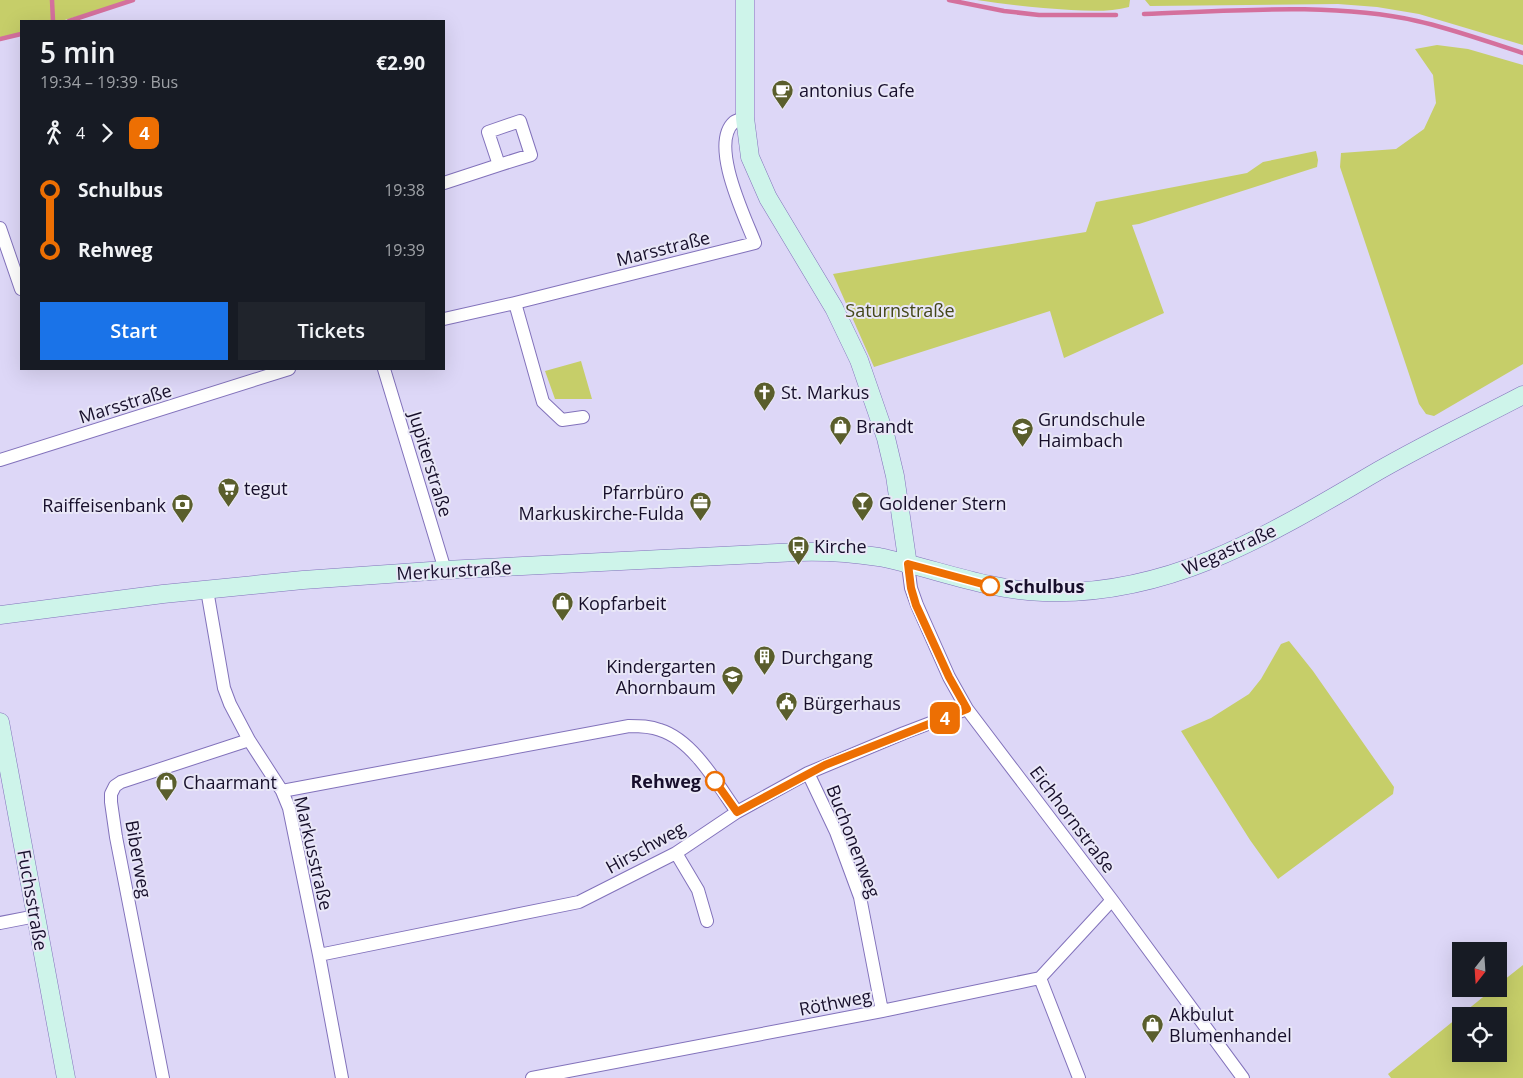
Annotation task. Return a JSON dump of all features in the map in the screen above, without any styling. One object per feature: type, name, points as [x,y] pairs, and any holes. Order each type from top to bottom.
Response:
[{"type":"main road","points":[[745,0],[745,118],[750,158],[768,198],[810,265],[846,330],[878,410],[895,476],[908,564]]},
{"type":"main road","name":"Wegastraße","points":[[908,564],[990,586],[1041,592],[1095,591],[1156,580],[1214,559],[1247,544],[1378,471],[1523,395]]},
{"type":"main road","name":"Merkurstraße","points":[[0,615],[303,580],[445,570],[805,552],[848,553],[908,564]]},
{"type":"main road","name":"Fuchsstraße","points":[[0,722],[66,1078]]},
{"type":"street","name":"Marsstraße","points":[[445,319],[515,303],[755,242],[728,169],[726,153],[726,136],[730,128],[735,121],[745,118]]},
{"type":"street","points":[[445,183],[499,165]]},
{"type":"street","points":[[0,228],[20,285]]},
{"type":"street","points":[[515,303],[543,402],[562,420],[583,417]]},
{"type":"street","name":"Marsstraße","points":[[0,460],[286,370]]},
{"type":"street","name":"Jupiterstraße","points":[[384,370],[445,570]]},
{"type":"street","name":"Eichhornstraße","points":[[908,564],[911,588],[916,605],[949,677],[967,709],[1112,900],[1243,1078]]},
{"type":"street","name":"Markusstraße","points":[[207,590],[224,688],[230,704],[249,740],[282,791],[293,826],[342,1078]]},
{"type":"street","name":"Hirschweg","points":[[319,955],[579,902],[676,853],[737,812],[808,773],[895,736],[967,709]]},
{"type":"street","points":[[282,791],[623,727],[643,726],[669,733],[688,747],[737,812]]},
{"type":"street","name":"Biberweg","points":[[163,1078],[118,847],[111,794],[115,786],[121,782],[249,740]]},
{"type":"street","name":"Buchonenweg","points":[[808,773],[836,832],[860,897],[882,1011]]},
{"type":"street","points":[[676,853],[698,890],[707,921]]},
{"type":"street","points":[[1079,1078],[1040,978],[1112,900]]},
{"type":"street","points":[[0,923],[36,916]]},
{"type":"street","name":"Röthweg","points":[[532,1078],[882,1011],[1040,978]]},
{"type":"green space","points":[[0,0],[135,0],[65,20],[20,20],[20,33],[0,39]]},
{"type":"green space","points":[[977,0],[1130,0],[1129,7],[1093,11]]},
{"type":"green space","points":[[1145,0],[1523,0],[1523,45],[1419,14],[1377,7],[1338,4],[1150,6]]},
{"type":"green space","points":[[1437,45],[1468,49],[1523,65],[1523,364],[1434,416],[1426,414],[1419,404],[1340,167],[1341,153],[1396,149],[1424,129],[1436,103],[1433,75],[1415,49]]},
{"type":"green space","name":"Saturnstraße","points":[[1316,151],[1317,167],[1132,225],[1164,313],[1064,358],[1050,311],[874,367],[833,274],[1086,232],[1096,202],[1247,173],[1263,162]]},
{"type":"green space","points":[[581,361],[592,399],[555,399],[545,371]]},
{"type":"green space","points":[[1289,641],[1313,671],[1394,787],[1393,794],[1278,879],[1250,840],[1181,731],[1211,718],[1249,694],[1261,679],[1281,644]]},
{"type":"green space","points":[[1523,965],[1523,1078],[1391,1078],[1388,1074],[1452,1022],[1452,1062],[1507,1062],[1507,1007],[1471,1007],[1482,998],[1508,998],[1508,977]]},
{"type":"waterway","points":[[52,0],[53,20]]},
{"type":"waterway","points":[[72,20],[133,0]]},
{"type":"waterway","points":[[949,0],[1004,11],[1039,15],[1116,15]]},
{"type":"waterway","points":[[1144,14],[1282,9],[1351,11],[1385,15],[1430,24],[1523,53]]},
{"type":"waterway","points":[[0,39],[20,34]]},
{"type":"bus line","name":"4","points":[[715,781],[737,812],[825,765],[967,709],[949,677],[916,605],[911,588],[908,564],[990,586]]},
{"type":"place","name":"antonius Cafe","points":[[783,109]]},
{"type":"place","name":"St. Markus","points":[[765,411]]},
{"type":"place","name":"Brandt","points":[[840,445]]},
{"type":"place","name":"Grundschule Haimbach","points":[[1022,448]]},
{"type":"place","name":"tegut","points":[[228,507]]},
{"type":"place","name":"Pfarrbüro Markuskirche-Fulda","points":[[700,521]]},
{"type":"place","name":"Goldener Stern","points":[[863,522]]},
{"type":"place","name":"Raiffeisenbank","points":[[182,524]]},
{"type":"place","name":"Kirche","points":[[798,565]]},
{"type":"place","name":"Schulbus","points":[[990,586]]},
{"type":"place","name":"Kopfarbeit","points":[[562,622]]},
{"type":"place","name":"Durchgang","points":[[765,676]]},
{"type":"place","name":"Kindergarten Ahornbaum","points":[[732,695]]},
{"type":"place","name":"Bürgerhaus","points":[[787,722]]},
{"type":"place","name":"Rehweg","points":[[715,781]]},
{"type":"place","name":"Chaarmant","points":[[167,801]]},
{"type":"place","name":"Akbulut Blumenhandel","points":[[1153,1043]]}]
